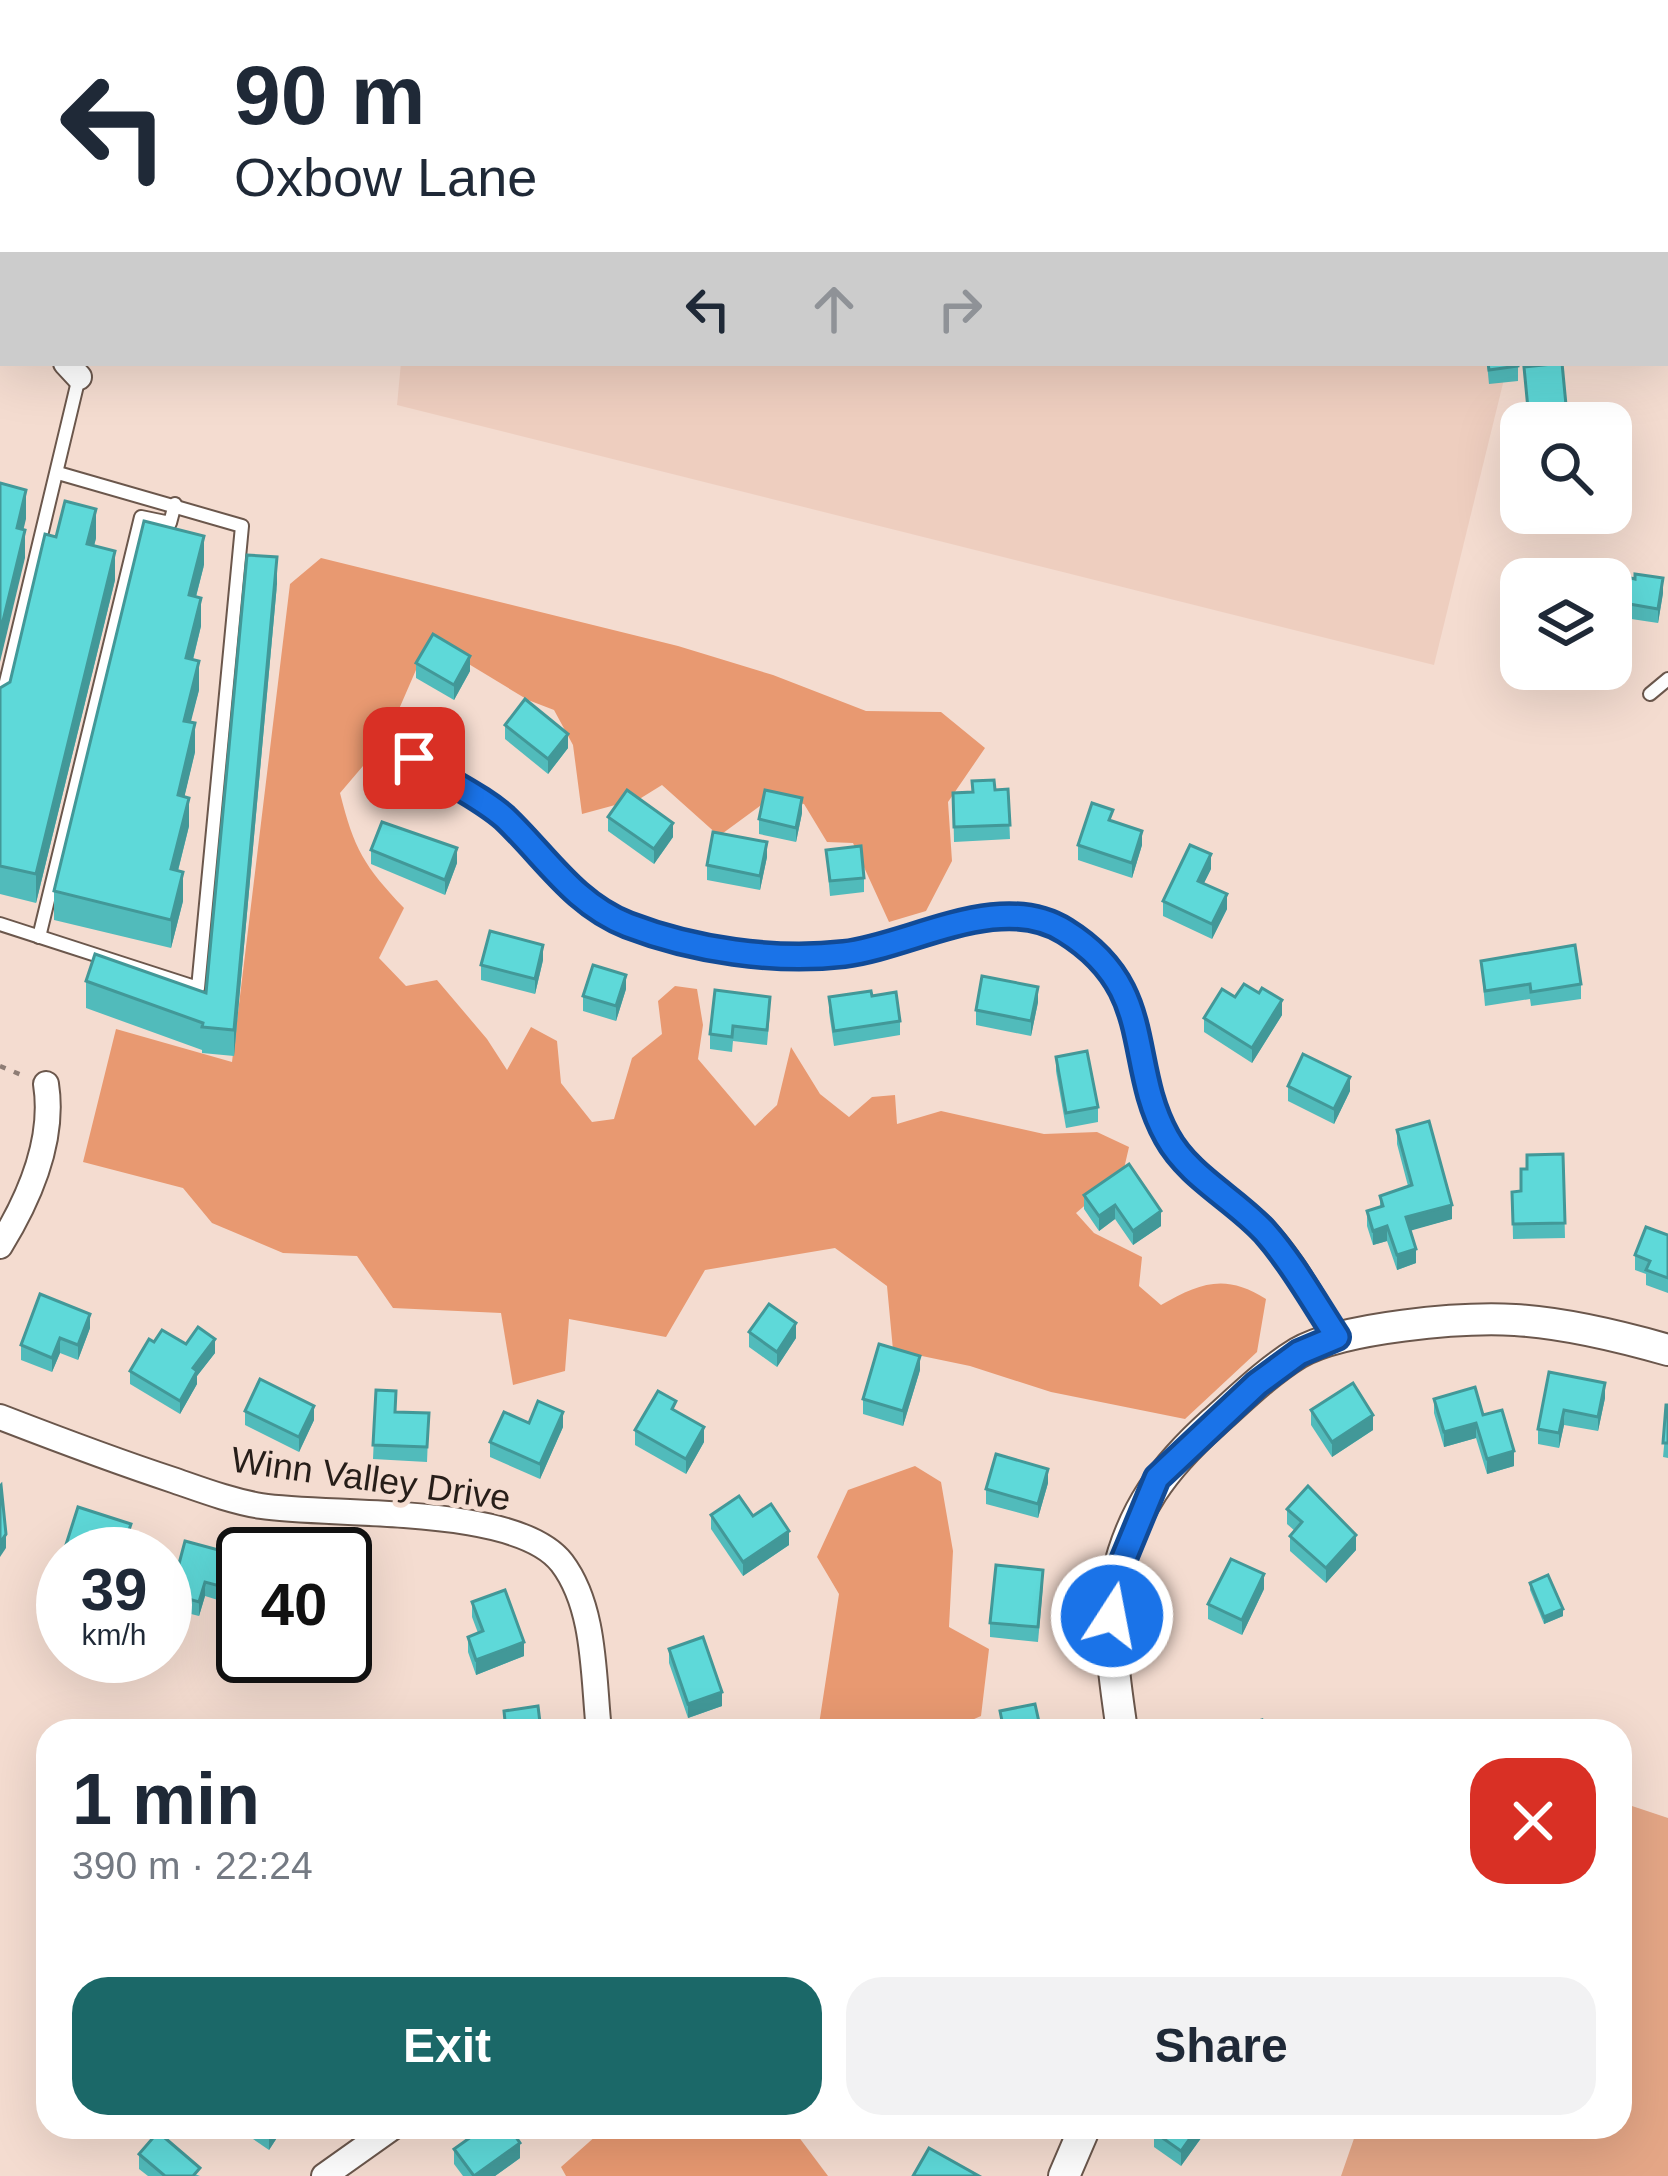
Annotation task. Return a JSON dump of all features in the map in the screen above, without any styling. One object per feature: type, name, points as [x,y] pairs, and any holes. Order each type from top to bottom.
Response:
[{"type":"street","points":[[414,758],[504,818],[566,883],[602,912],[629,925],[699,945],[812,956],[871,949],[998,917],[1044,921],[1062,928],[1090,951],[1124,993],[1136,1018],[1154,1107],[1171,1144],[1262,1228],[1337,1337]]},
{"type":"street","points":[[0,1246],[19,1215],[41,1155],[50,1106],[46,1084]]},
{"type":"street","points":[[1121,1719],[1112,1616],[1117,1575],[1157,1478],[1257,1384],[1299,1353],[1337,1337],[1514,1320],[1609,1334],[1668,1350]]},
{"type":"street","name":"Winn Valley Drive","points":[[0,1417],[255,1505],[446,1519],[516,1532],[546,1547],[562,1562],[583,1601],[598,1719]]},
{"type":"street","points":[[324,2176],[376,2139]]},
{"type":"street","points":[[1064,2176],[1080,2139]]},
{"type":"lane","points":[[0,707],[58,473],[72,370]]},
{"type":"lane","points":[[0,924],[198,988],[242,526],[58,473]]},
{"type":"lane","points":[[39,937],[140,517],[170,523],[175,504]]},
{"type":"lane","points":[[1650,694],[1668,679]]},
{"type":"shaded area","points":[[401,366],[1507,366],[1434,665],[397,405]]},
{"type":"shaded area","points":[[321,558],[678,646],[773,675],[866,711],[941,712],[985,748],[948,802],[952,861],[926,911],[889,922],[853,843],[827,842],[804,804],[771,798],[719,836],[662,785],[641,798],[582,814],[573,745],[554,710],[528,700],[429,640],[386,739],[340,793],[362,856],[404,908],[379,958],[406,986],[437,980],[507,1070],[531,1027],[557,1041],[561,1083],[592,1122],[614,1119],[632,1058],[662,1034],[658,1001],[675,986],[697,989],[703,1025],[698,1059],[755,1126],[777,1105],[791,1047],[820,1094],[849,1117],[872,1097],[895,1095],[897,1124],[941,1111],[1044,1134],[1097,1132],[1129,1147],[1123,1173],[1076,1213],[1094,1233],[1142,1257],[1139,1286],[1161,1305],[1213,1284],[1238,1286],[1266,1299],[1257,1352],[1185,1419],[1051,1392],[970,1366],[893,1350],[887,1286],[835,1248],[705,1270],[666,1337],[569,1319],[565,1371],[513,1385],[501,1313],[393,1308],[357,1256],[283,1253],[212,1223],[183,1188],[83,1162],[116,1029],[232,1062],[290,584]]},
{"type":"shaded area","points":[[915,1466],[941,1482],[953,1551],[949,1627],[989,1649],[981,1716],[820,1719],[839,1594],[817,1557],[848,1490]]},
{"type":"shaded area","points":[[1632,1806],[1668,1818],[1668,2176],[1341,2176],[1354,2139],[1632,2139]]},
{"type":"shaded area","points":[[592,2139],[800,2139],[828,2176],[566,2176],[561,2167]]},
{"type":"building","points":[[1562,366],[1566,402],[1527,402],[1524,367]]},
{"type":"building","points":[[0,483],[26,490],[17,528],[25,530],[0,633]]},
{"type":"building","points":[[65,501],[96,509],[87,544],[115,551],[36,874],[0,866],[0,688],[10,682],[45,534],[56,537]]},
{"type":"building","points":[[144,521],[204,536],[189,595],[201,598],[186,658],[199,661],[184,721],[195,723],[178,795],[189,798],[171,869],[183,872],[171,920],[54,891]]},
{"type":"building","points":[[247,555],[277,557],[234,1030],[202,1027],[203,1023],[86,981],[95,954],[206,993]]},
{"type":"building","points":[[1635,574],[1663,578],[1658,609],[1632,604]]},
{"type":"building","points":[[433,634],[470,656],[454,685],[416,663]]},
{"type":"building","points":[[525,699],[568,734],[548,759],[505,725]]},
{"type":"building","points":[[994,780],[995,790],[1008,789],[1010,825],[954,827],[953,793],[973,792],[972,781]]},
{"type":"building","points":[[627,790],[673,823],[654,849],[608,817]]},
{"type":"building","points":[[765,790],[802,798],[796,828],[759,819]]},
{"type":"building","points":[[1092,803],[1113,810],[1109,820],[1142,831],[1132,863],[1078,845]]},
{"type":"building","points":[[382,822],[457,848],[445,880],[371,850]]},
{"type":"building","points":[[713,832],[767,842],[760,876],[707,865]]},
{"type":"building","points":[[1190,845],[1211,854],[1198,881],[1227,894],[1212,924],[1163,901]]},
{"type":"building","points":[[861,846],[864,878],[830,881],[826,850]]},
{"type":"building","points":[[490,931],[543,945],[535,979],[481,965]]},
{"type":"building","points":[[1575,945],[1581,984],[1531,992],[1530,984],[1485,991],[1481,961]]},
{"type":"building","points":[[593,965],[626,975],[616,1006],[583,996]]},
{"type":"building","points":[[982,976],[1038,987],[1031,1021],[976,1010]]},
{"type":"building","points":[[1244,984],[1282,1000],[1252,1048],[1204,1018],[1222,989],[1235,997]]},
{"type":"building","points":[[715,990],[770,997],[767,1030],[733,1026],[732,1037],[710,1034]]},
{"type":"building","points":[[871,991],[872,996],[896,992],[900,1021],[834,1031],[829,997]]},
{"type":"building","points":[[1087,1051],[1098,1107],[1066,1113],[1056,1057]]},
{"type":"building","points":[[1303,1054],[1350,1077],[1334,1109],[1288,1086]]},
{"type":"building","points":[[1429,1121],[1452,1205],[1406,1217],[1416,1249],[1397,1255],[1387,1226],[1373,1231],[1367,1211],[1383,1206],[1380,1196],[1412,1185],[1397,1130]]},
{"type":"building","points":[[1563,1154],[1565,1223],[1513,1224],[1512,1192],[1521,1191],[1521,1169],[1527,1169],[1527,1155]]},
{"type":"building","points":[[1129,1164],[1161,1211],[1133,1231],[1115,1205],[1099,1216],[1084,1195]]},
{"type":"building","points":[[1646,1227],[1668,1235],[1668,1278],[1646,1270],[1650,1261],[1635,1255]]},
{"type":"building","points":[[40,1294],[90,1314],[78,1345],[60,1338],[52,1358],[21,1345]]},
{"type":"building","points":[[769,1304],[796,1323],[777,1352],[749,1332]]},
{"type":"building","points":[[198,1327],[215,1339],[193,1368],[197,1371],[180,1401],[130,1371],[149,1339],[154,1342],[162,1330],[186,1344]]},
{"type":"building","points":[[879,1344],[920,1356],[903,1411],[863,1399]]},
{"type":"building","points":[[1549,1372],[1605,1383],[1598,1417],[1564,1410],[1559,1433],[1538,1429]]},
{"type":"building","points":[[260,1379],[314,1406],[299,1437],[245,1411]]},
{"type":"building","points":[[1353,1383],[1373,1415],[1332,1442],[1311,1410]]},
{"type":"building","points":[[1475,1387],[1483,1415],[1502,1410],[1514,1451],[1487,1459],[1476,1423],[1444,1432],[1434,1399]]},
{"type":"building","points":[[376,1390],[396,1391],[395,1412],[429,1413],[427,1447],[373,1445]]},
{"type":"building","points":[[658,1391],[676,1401],[672,1409],[704,1427],[686,1459],[635,1430]]},
{"type":"building","points":[[538,1401],[563,1412],[540,1464],[490,1442],[504,1412],[529,1423]]},
{"type":"building","points":[[1666,1405],[1668,1443],[1663,1443]]},
{"type":"building","points":[[996,1454],[1048,1469],[1038,1504],[986,1489]]},
{"type":"building","points":[[0,1486],[6,1534],[0,1543]]},
{"type":"building","points":[[1308,1486],[1356,1535],[1326,1568],[1290,1536],[1302,1522],[1287,1509]]},
{"type":"building","points":[[739,1496],[753,1516],[771,1504],[789,1531],[743,1562],[711,1515]]},
{"type":"building","points":[[78,1507],[131,1524],[130,1527],[72,1527]]},
{"type":"building","points":[[192,1543],[216,1549],[216,1585],[205,1582],[199,1602],[192,1600]]},
{"type":"building","points":[[1231,1559],[1264,1574],[1242,1620],[1208,1604]]},
{"type":"building","points":[[996,1565],[1043,1570],[1038,1627],[990,1623]]},
{"type":"building","points":[[1548,1575],[1563,1609],[1544,1617],[1530,1583]]},
{"type":"building","points":[[505,1590],[524,1642],[476,1660],[468,1637],[483,1631],[472,1602]]},
{"type":"building","points":[[703,1637],[722,1692],[688,1704],[669,1649]]},
{"type":"building","points":[[1035,1704],[1038,1719],[1002,1719],[1000,1711]]},
{"type":"building","points":[[538,1706],[540,1719],[505,1719],[504,1711]]},
{"type":"building","points":[[152,2139],[166,2139],[200,2168],[193,2176],[165,2176],[139,2154]]},
{"type":"building","points":[[468,2139],[517,2139],[520,2143],[474,2176],[454,2149]]},
{"type":"building","points":[[1164,2139],[1190,2139],[1181,2151]]},
{"type":"building","points":[[929,2148],[979,2176],[913,2176]]},
{"type":"route","points":[[414,758],[504,818],[586,902],[629,925],[699,945],[812,956],[871,949],[970,922],[1024,918],[1062,928],[1112,975],[1136,1018],[1154,1107],[1171,1144],[1209,1184],[1262,1228],[1337,1337],[1299,1353],[1257,1384],[1157,1478],[1117,1575],[1112,1616]]}]
